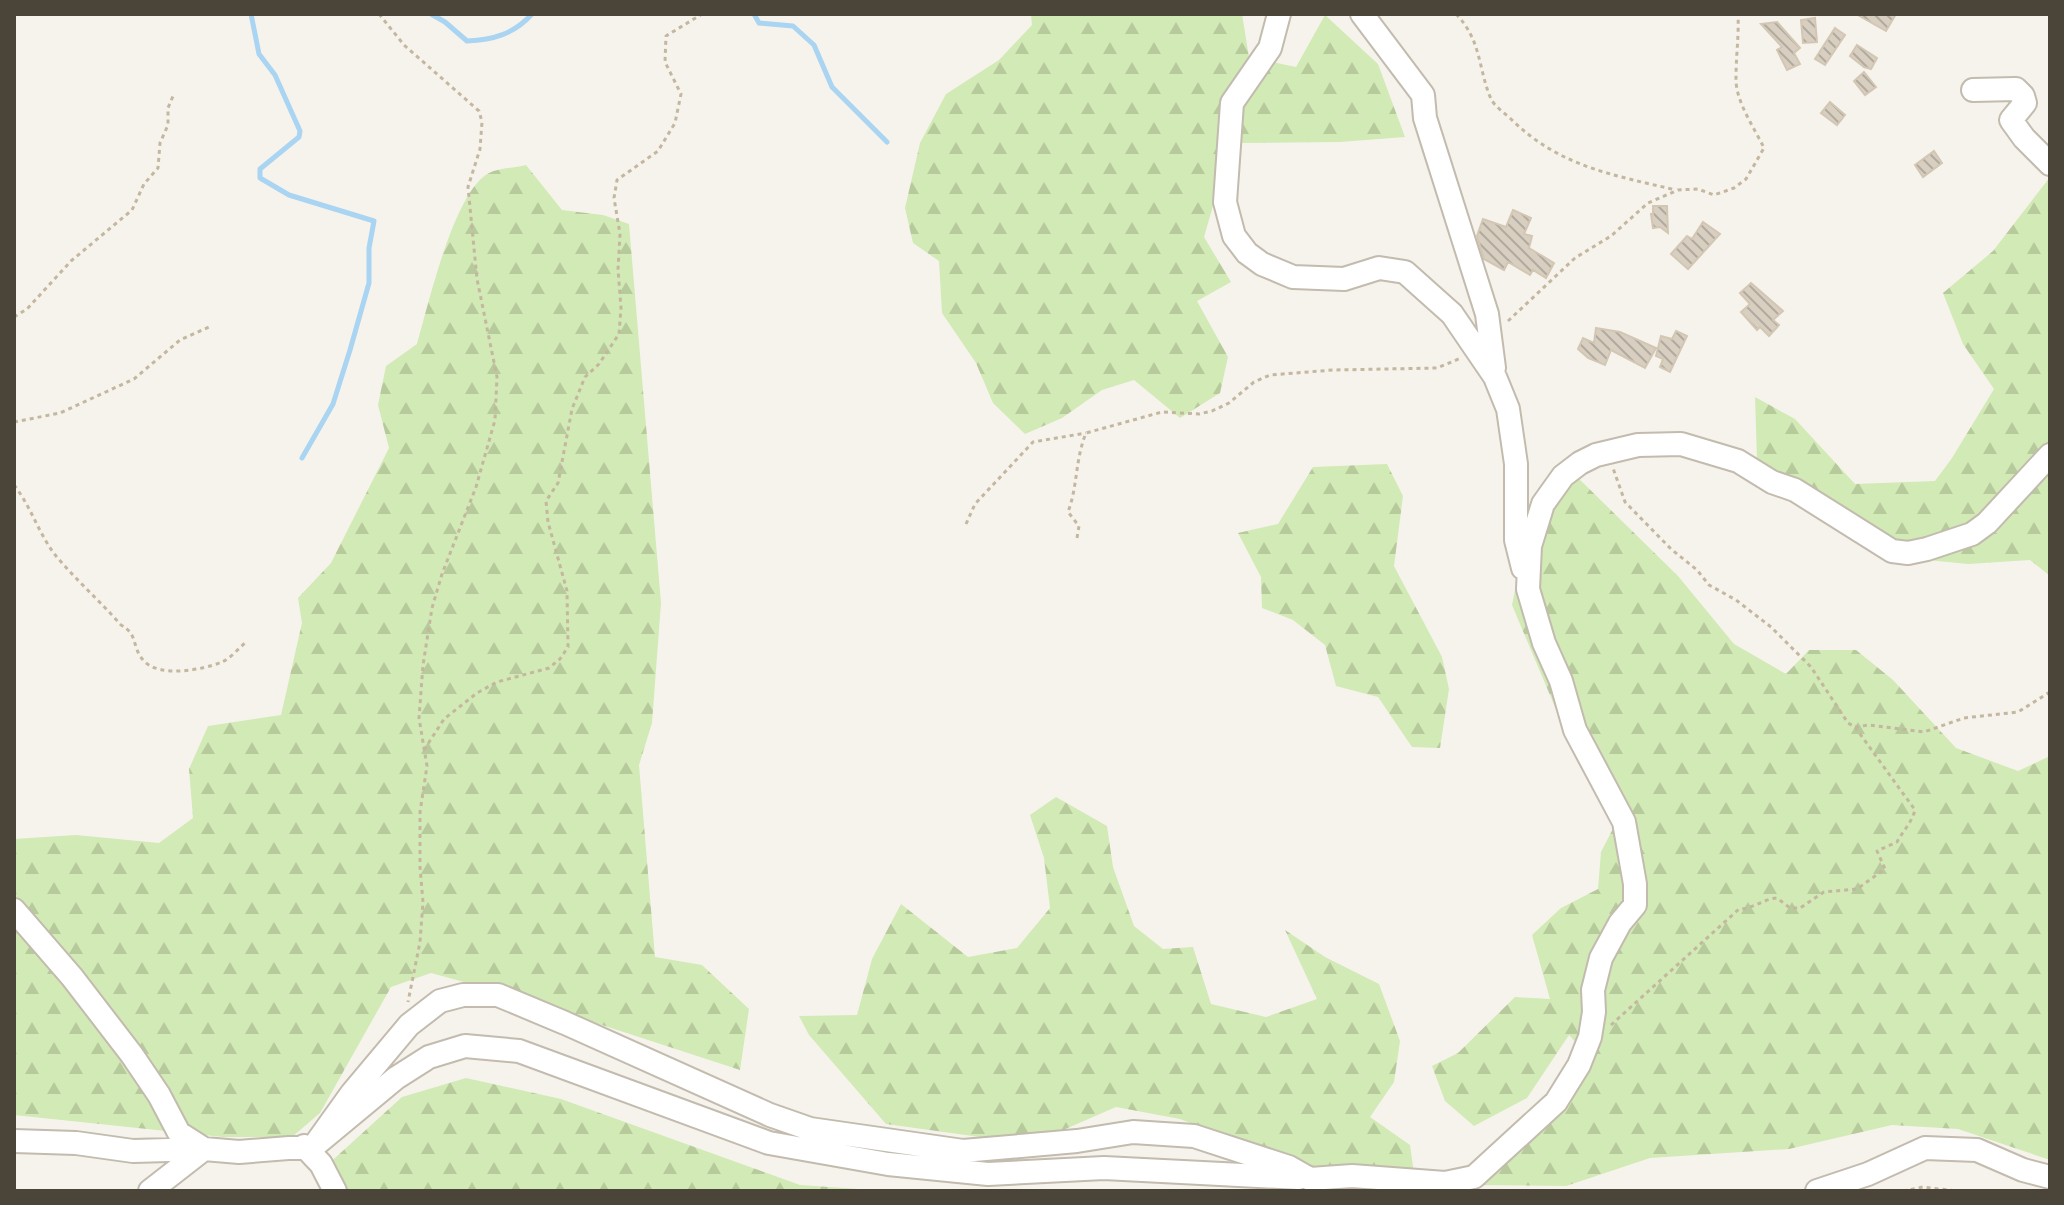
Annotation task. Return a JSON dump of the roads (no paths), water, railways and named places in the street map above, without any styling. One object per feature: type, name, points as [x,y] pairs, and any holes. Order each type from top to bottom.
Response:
[{"type":"street","points":[[14,1141],[76,1143],[133,1151],[204,1149],[239,1152],[309,1146],[396,1078],[429,1057],[465,1046],[519,1051],[769,1143],[888,1164],[988,1174],[1104,1168],[1310,1179],[1352,1176],[1445,1183],[1474,1177],[1556,1102],[1579,1065],[1590,1037],[1595,978],[1608,944],[1635,905],[1634,873],[1624,822],[1575,730],[1528,589],[1516,540],[1517,492],[1512,432],[1508,409],[1495,377],[1452,314],[1405,272],[1379,268],[1344,279],[1293,277],[1262,264],[1247,253],[1234,236],[1225,202],[1232,103],[1270,48],[1279,14]]},
{"type":"street","points":[[1362,14],[1423,95],[1425,118],[1487,314],[1495,377]]},
{"type":"street","points":[[1973,90],[2016,89],[2025,103],[2011,120],[2050,164]]},
{"type":"street","points":[[1528,589],[1530,546],[1543,504],[1563,476],[1580,463],[1605,453],[1638,445],[1681,444],[1738,461],[1772,482],[1795,490],[1892,551],[1908,553],[1972,534],[1987,523],[2050,455]]},
{"type":"street","points":[[14,910],[72,977],[132,1055],[159,1095],[179,1133],[204,1149]]},
{"type":"street","points":[[309,1146],[409,1025],[440,1001],[463,995],[498,995],[770,1115],[810,1129],[963,1151],[1077,1141],[1133,1132],[1194,1136],[1279,1163],[1334,1191]]},
{"type":"street","points":[[309,1146],[335,1191]]},
{"type":"street","points":[[1817,1191],[1868,1174],[1925,1148],[1977,1150],[2023,1170],[2050,1177]]},
{"type":"street","points":[[150,1191],[204,1149]]},
{"type":"waterway","points":[[251,14],[259,54],[275,75],[300,131],[299,137],[260,169],[260,178],[289,195],[374,221],[369,248],[369,283],[350,350],[333,404],[302,458]]},
{"type":"waterway","points":[[431,14],[467,41],[502,35],[518,27],[532,14]]},
{"type":"waterway","points":[[754,14],[759,23],[793,26],[814,45],[832,87],[887,142]]}]
